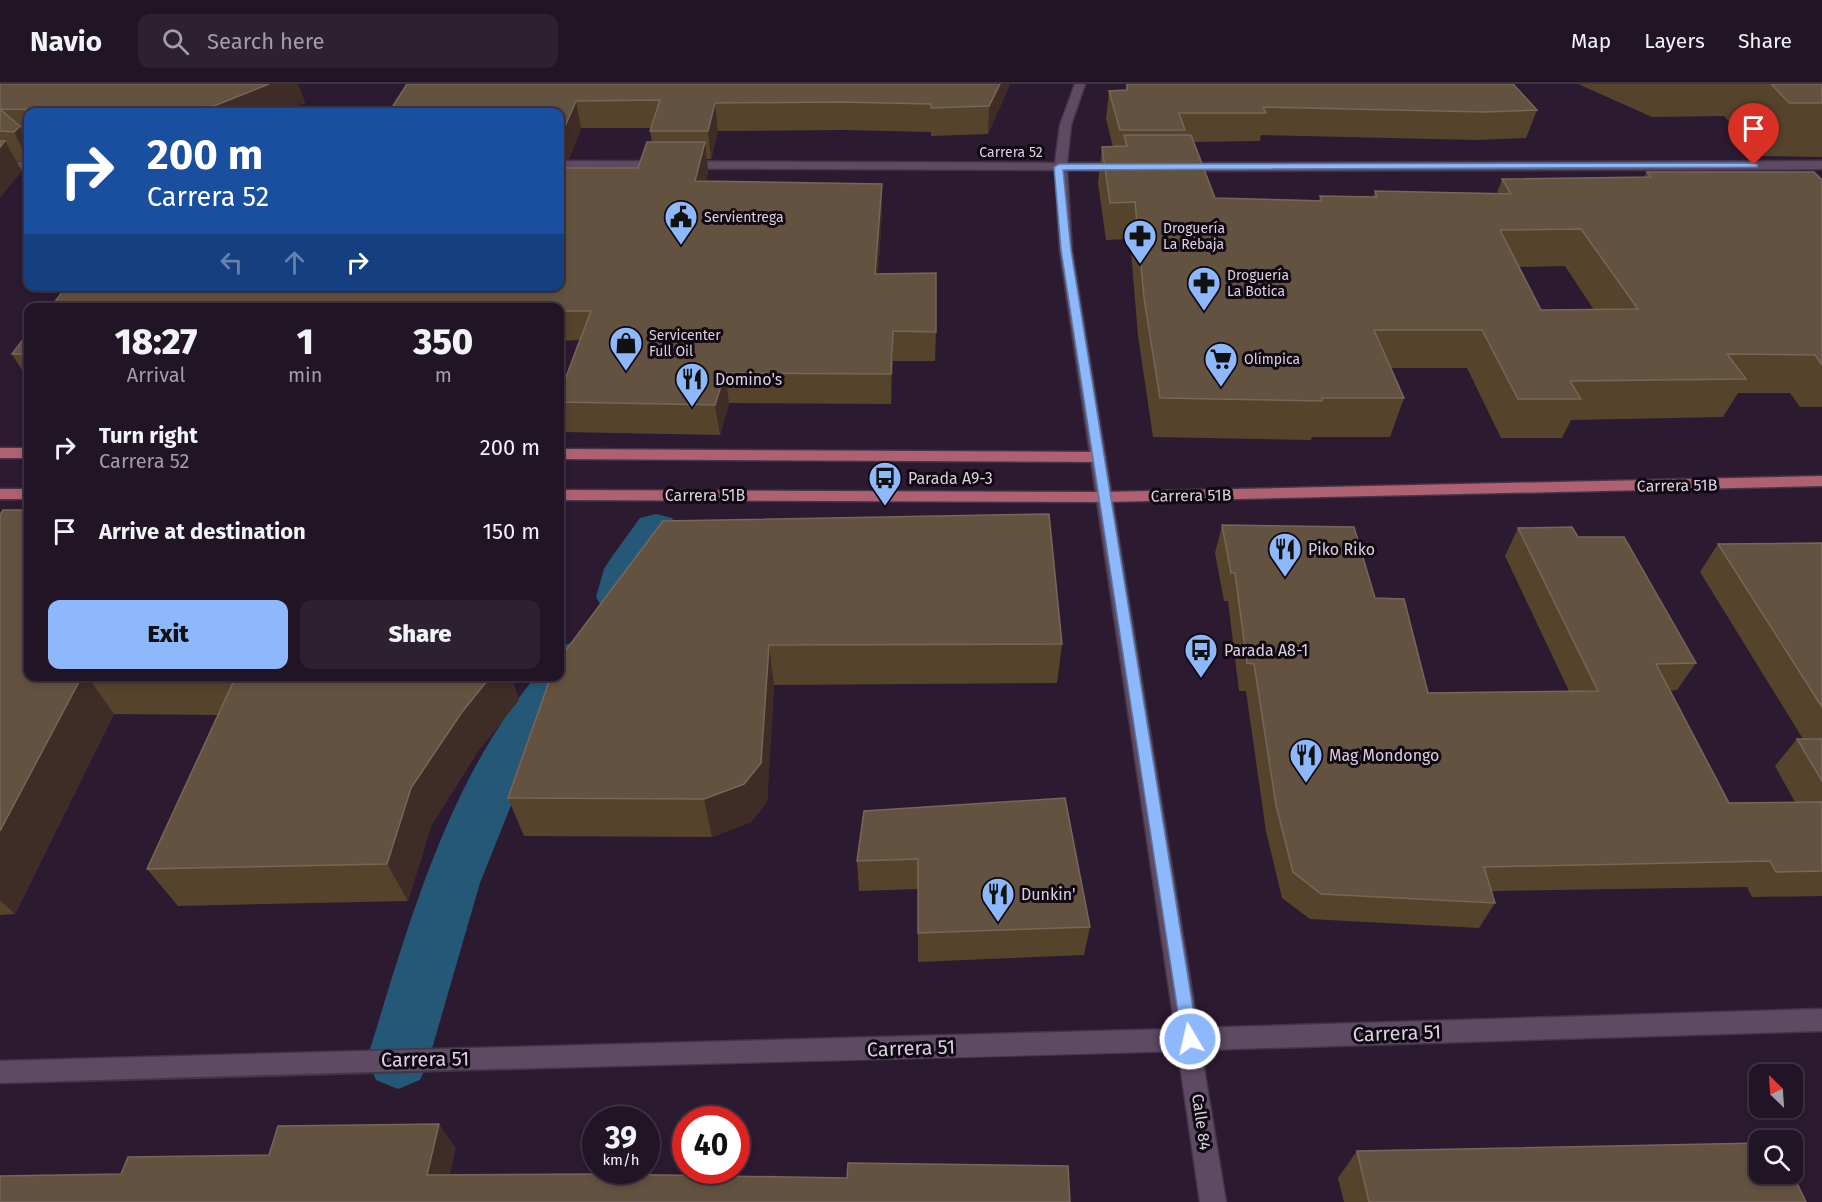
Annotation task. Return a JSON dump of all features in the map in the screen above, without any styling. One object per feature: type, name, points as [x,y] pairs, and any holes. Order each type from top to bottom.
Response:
[{"type":"main road","points":[[0,453],[24,453]]},
{"type":"main road","points":[[564,454],[1098,457]]},
{"type":"main road","name":"Carrera 51B","points":[[564,495],[1105,497],[1822,482]]},
{"type":"main road","points":[[0,494],[24,494]]},
{"type":"street","name":"Calle 84","points":[[1080,84],[1069,107],[1059,167],[1066,250],[1190,1039],[1213,1202]]},
{"type":"street","name":"Carrera 52","points":[[564,165],[1140,167]]},
{"type":"street","points":[[1164,167],[1822,165]]},
{"type":"street","points":[[0,166],[24,166]]},
{"type":"street","name":"Carrera 51","points":[[0,1072],[1822,1020]]},
{"type":"building","points":[[0,84],[269,84],[214,106],[0,109]]},
{"type":"building","points":[[407,84],[1000,84],[989,106],[931,108],[931,104],[715,103],[708,131],[650,131],[660,100],[576,101],[564,129],[564,108],[392,108]]},
{"type":"building","points":[[1127,84],[1513,84],[1537,110],[1485,112],[1263,107],[1266,113],[1179,113],[1185,130],[1120,130],[1109,91],[1127,90]]},
{"type":"building","points":[[1771,84],[1822,84],[1822,103],[1789,103]]},
{"type":"building","points":[[0,109],[20,126],[14,132],[0,131]]},
{"type":"building","points":[[1124,135],[1191,135],[1215,198],[1322,201],[1320,196],[1377,197],[1375,191],[1511,194],[1502,179],[1651,177],[1647,172],[1814,172],[1822,180],[1822,365],[1815,355],[1727,354],[1746,379],[1570,381],[1581,399],[1518,399],[1482,330],[1374,330],[1404,398],[1322,398],[1322,401],[1160,398],[1144,298],[1135,202],[1110,203],[1102,147],[1127,146]],"holes":[[[1581,229],[1638,309],[1541,310],[1500,230]]]},
{"type":"building","points":[[647,142],[705,142],[695,181],[882,184],[875,274],[936,273],[936,332],[893,331],[891,374],[725,373],[715,405],[564,402],[564,382],[591,311],[564,311],[564,303],[54,303],[63,291],[564,291],[564,168],[638,168]]},
{"type":"building","points":[[24,338],[24,354],[12,354]]},
{"type":"building","points":[[3,510],[24,510],[24,681],[79,681],[0,831],[0,515]]},
{"type":"building","points":[[1049,514],[1062,644],[769,645],[761,763],[744,784],[704,799],[508,798],[549,681],[564,681],[564,653],[663,521]]},
{"type":"building","points":[[1222,525],[1354,527],[1375,598],[1404,599],[1428,693],[1598,691],[1518,528],[1572,527],[1578,537],[1624,537],[1696,663],[1656,664],[1729,803],[1822,802],[1822,871],[1776,872],[1770,861],[1484,867],[1495,903],[1321,894],[1293,872],[1276,805],[1254,664],[1247,663],[1235,573],[1231,573]]},
{"type":"building","points":[[1822,543],[1822,707],[1718,544]]},
{"type":"building","points":[[234,681],[487,681],[462,712],[411,788],[387,864],[147,869]]},
{"type":"building","points":[[1797,739],[1822,739],[1822,781]]},
{"type":"building","name":"Dunkin'","points":[[1065,798],[1090,927],[918,933],[918,859],[857,861],[864,811]]},
{"type":"building","points":[[439,1124],[427,1175],[582,1174],[582,1184],[660,1184],[660,1175],[672,1175],[672,1184],[750,1184],[750,1176],[847,1178],[848,1163],[1068,1166],[1070,1202],[0,1202],[0,1176],[121,1174],[128,1157],[269,1155],[278,1126]]},
{"type":"building","points":[[1749,1143],[1749,1184],[1797,1184],[1806,1202],[1369,1202],[1357,1151]]},
{"type":"waterway","points":[[619,597],[627,569],[656,529]]},
{"type":"waterway","points":[[564,678],[581,658]]},
{"type":"waterway","points":[[398,1059],[452,883],[487,798],[508,757],[532,719],[562,681]]},
{"type":"place","name":"Servientrega","points":[[681,246]]},
{"type":"place","name":"Droguería La Rebaja","points":[[1140,265]]},
{"type":"place","name":"Droguería La Botica","points":[[1204,312]]},
{"type":"place","name":"Servicenter Full Oil","points":[[626,372]]},
{"type":"place","name":"Olímpica","points":[[1221,388]]},
{"type":"place","name":"Domino's","points":[[692,408]]},
{"type":"place","name":"Parada A9-3","points":[[885,507]]},
{"type":"place","name":"Piko Riko","points":[[1285,578]]},
{"type":"place","name":"Parada A8-1","points":[[1201,679]]},
{"type":"place","name":"Mag Mondongo","points":[[1306,784]]},
{"type":"place","name":"Dunkin'","points":[[998,923]]},
{"type":"route","points":[[1190,1039],[1066,250],[1059,167],[1754,165]]}]
